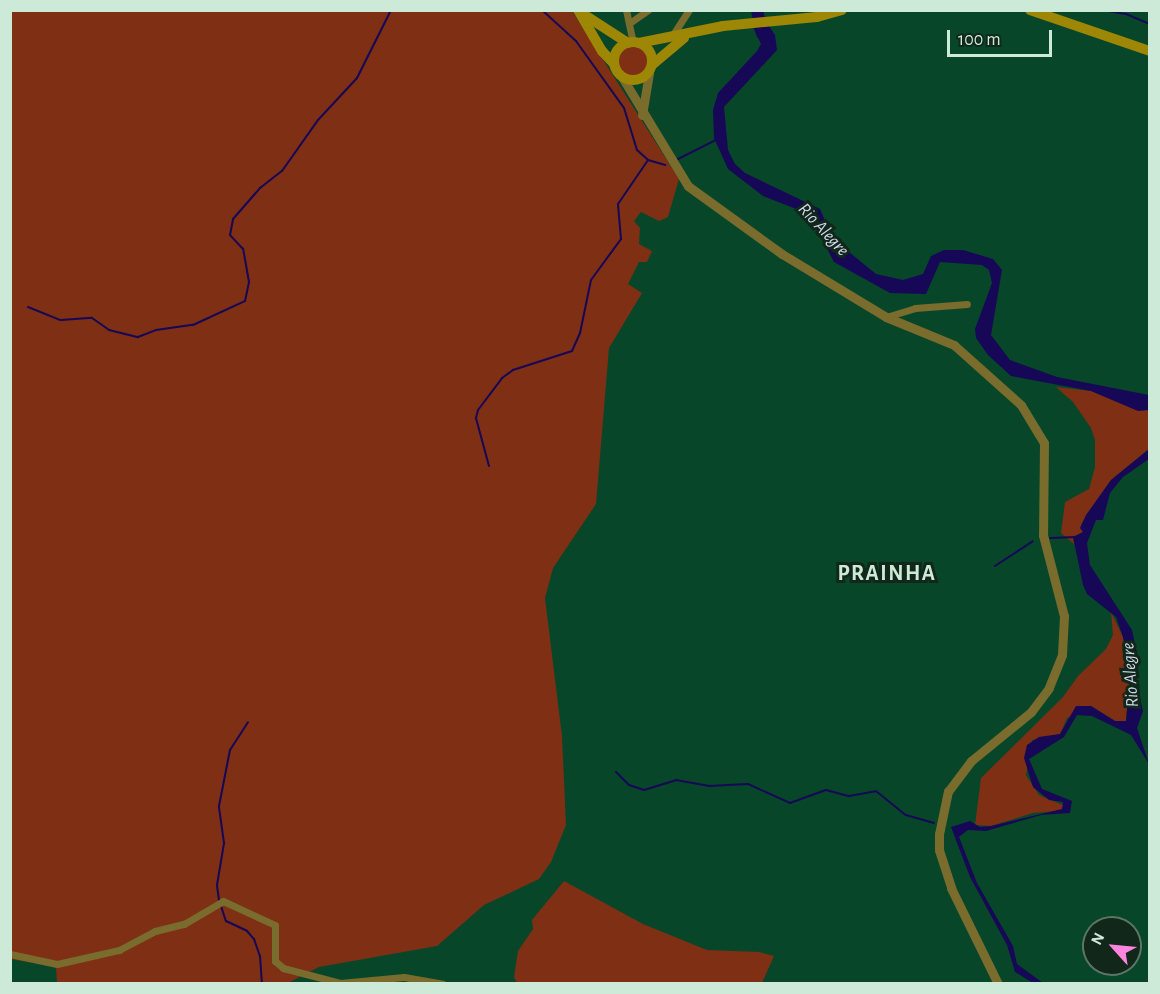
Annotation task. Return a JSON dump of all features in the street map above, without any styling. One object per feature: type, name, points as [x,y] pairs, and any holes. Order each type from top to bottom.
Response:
[{"type":"main road","points":[[579,10],[648,50],[650,69]]},
{"type":"main road","points":[[579,10],[602,51],[622,77],[639,80],[686,36]]},
{"type":"main road","points":[[614,64],[616,52],[633,42],[686,36],[742,24],[818,17],[842,10]]},
{"type":"main road","points":[[1030,10],[1149,51]]},
{"type":"street","points":[[626,10],[631,22],[633,42]]},
{"type":"street","points":[[631,22],[648,10]]},
{"type":"street","points":[[670,38],[689,10]]},
{"type":"street","points":[[642,115],[650,69]]},
{"type":"street","points":[[622,77],[642,115],[688,186],[783,254],[886,317],[966,354],[1021,405],[1044,443],[1043,535],[1064,616],[1062,655],[1049,688],[1031,712],[971,761],[948,791],[939,834],[939,850],[951,888],[998,984]]},
{"type":"street","points":[[886,317],[915,308],[967,304]]},
{"type":"street","points":[[10,954],[57,964],[119,951],[155,932],[184,924],[223,901],[275,925],[275,962],[283,968],[340,983],[404,977],[442,984]]},
{"type":"shaded area","points":[[10,11],[572,11],[679,179],[668,217],[659,221],[641,212],[634,221],[640,228],[639,244],[652,251],[647,262],[639,262],[628,284],[642,293],[609,348],[596,504],[553,568],[545,598],[562,736],[566,825],[551,862],[539,879],[484,905],[437,946],[319,967],[286,984],[57,983],[56,967],[11,959]]},
{"type":"shaded area","points":[[633,45],[644,50],[649,61],[644,72],[633,77],[622,72],[617,61],[622,50]]},
{"type":"shaded area","points":[[1056,387],[1091,391],[1138,410],[1149,410],[1149,449],[1111,480],[1081,525],[1083,532],[1073,537],[1074,544],[1061,533],[1065,502],[1089,489],[1095,467],[1095,440],[1091,428],[1073,402]]},
{"type":"shaded area","points":[[1111,612],[1123,637],[1130,674],[1126,721],[1115,721],[1091,706],[1067,718],[1060,734],[1032,740],[1026,775],[1039,795],[1065,806],[1059,811],[1033,813],[991,826],[975,825],[981,778],[1063,697],[1078,676],[1106,649],[1113,635]]},
{"type":"shaded area","points":[[564,881],[643,924],[707,950],[759,952],[774,956],[762,983],[517,983],[514,977],[518,951],[533,929],[532,920]]},
{"type":"water","points":[[769,26],[775,35],[777,50],[724,107],[728,150],[735,164],[745,173],[820,209],[833,239],[876,274],[903,280],[923,274],[931,256],[944,250],[963,250],[993,259],[1002,270],[991,335],[1010,360],[1057,377],[1149,395],[1149,410],[1138,411],[1091,391],[1011,376],[988,355],[976,338],[975,329],[992,283],[989,270],[982,265],[940,262],[926,294],[890,293],[834,262],[809,214],[763,196],[728,169],[714,138],[713,110],[718,93],[761,44],[753,27]]},
{"type":"water","points":[[1149,449],[1149,459],[1123,477],[1110,493],[1103,520],[1096,520],[1087,543],[1090,565],[1132,630],[1138,658],[1136,681],[1143,711],[1137,728],[1149,764],[1131,735],[1092,716],[1077,715],[1064,737],[1029,759],[1042,789],[1072,801],[1070,813],[1041,815],[986,831],[968,830],[959,837],[977,883],[1013,946],[1017,964],[1043,983],[1033,983],[1015,972],[1007,945],[970,877],[951,827],[970,821],[980,827],[991,826],[1062,809],[1063,802],[1049,800],[1033,787],[1024,758],[1027,745],[1039,737],[1060,734],[1076,706],[1091,706],[1115,721],[1126,721],[1130,674],[1123,637],[1116,617],[1087,594],[1073,537],[1083,532],[1080,528],[1086,515],[1111,480]]},
{"type":"waterway","points":[[28,307],[61,320],[92,318],[109,330],[138,337],[156,330],[193,325],[245,301],[249,282],[243,249],[230,235],[233,219],[260,188],[282,171],[318,120],[357,78],[391,10]]},
{"type":"waterway","points":[[542,10],[576,41],[624,108],[637,150],[648,160],[665,165]]},
{"type":"waterway","name":"Rio Alegre","points":[[757,10],[762,33]]},
{"type":"waterway","points":[[1103,10],[1126,14],[1150,24]]},
{"type":"waterway","points":[[678,159],[716,140]]},
{"type":"waterway","points":[[489,466],[476,418],[478,410],[502,378],[513,370],[572,351],[580,333],[591,280],[621,239],[618,204],[648,160]]},
{"type":"waterway","points":[[1050,538],[1077,537]]},
{"type":"waterway","points":[[995,566],[1033,541]]},
{"type":"waterway","points":[[219,900],[217,885],[224,843],[219,806],[230,750],[248,722]]},
{"type":"waterway","points":[[616,772],[629,785],[644,790],[676,780],[709,786],[748,784],[790,803],[826,790],[849,796],[876,791],[906,815],[934,823]]},
{"type":"waterway","points":[[221,906],[226,921],[247,931],[254,939],[260,956],[262,984]]},
{"type":"district","name":"PRAINHA","points":[[887,574]]}]
